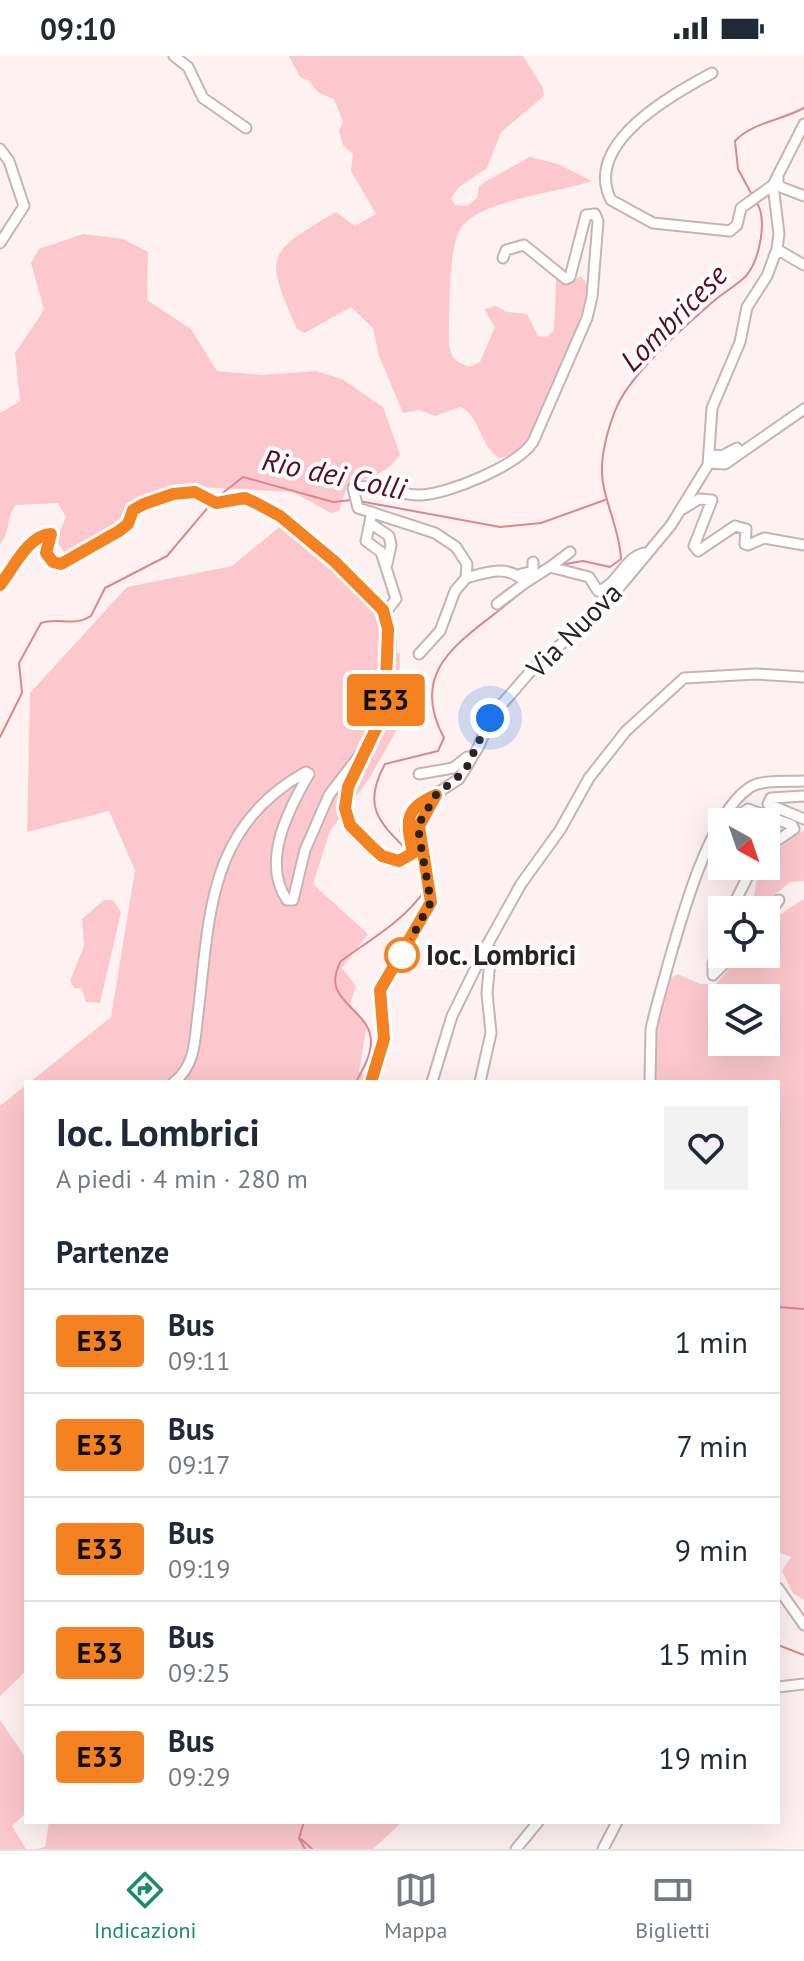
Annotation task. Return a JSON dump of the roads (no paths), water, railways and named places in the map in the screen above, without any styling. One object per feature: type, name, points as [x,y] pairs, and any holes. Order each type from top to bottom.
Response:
[{"type":"street","points":[[174,56],[188,67],[203,98],[246,128]]},
{"type":"street","points":[[712,73],[644,113],[610,162],[608,194],[617,205],[653,223],[730,231],[737,225],[741,208],[773,185],[804,124]]},
{"type":"street","points":[[0,149],[9,161],[24,206],[0,243]]},
{"type":"street","points":[[778,175],[778,186],[804,196]]},
{"type":"street","name":"Via Nuova","points":[[372,1080],[384,1039],[380,990],[431,902],[419,826],[436,795],[459,779],[479,746],[490,718],[551,650],[588,622],[681,510],[710,459],[712,408],[740,342],[747,307],[767,276],[774,256],[779,234],[773,185]]},
{"type":"street","points":[[419,654],[440,631],[455,591],[466,578],[467,564],[456,547],[443,537],[363,511],[355,503],[353,488],[371,484],[418,496],[441,493],[520,458],[533,442],[587,318],[592,297],[598,221],[595,214],[586,215],[570,277],[566,279],[524,245],[506,250],[503,258]]},
{"type":"street","points":[[774,256],[780,251],[804,265]]},
{"type":"street","points":[[710,459],[726,455],[742,444],[755,442],[804,409]]},
{"type":"street","points":[[0,585],[29,546],[44,534],[51,534],[46,553],[53,562],[61,564],[119,531],[128,524],[133,510],[144,504],[173,494],[195,492],[216,503],[245,498],[280,516],[369,593],[385,613],[389,637],[385,710],[348,787],[345,808],[350,825],[382,856],[409,856],[406,830],[411,814],[420,802],[436,795]]},
{"type":"street","points":[[681,510],[699,499],[712,500],[694,546],[698,551],[735,526],[746,529],[745,544],[748,545],[764,538],[804,545]]},
{"type":"street","points":[[372,512],[366,541],[375,545],[387,564],[396,599],[385,613]]},
{"type":"street","points":[[370,523],[389,536],[391,545],[387,564]]},
{"type":"street","points":[[466,578],[498,571],[522,579],[550,567],[570,552]]},
{"type":"street","points":[[550,567],[589,577],[598,591],[606,588],[636,555],[645,553]]},
{"type":"street","points":[[497,604],[533,571],[533,562]]},
{"type":"street","points":[[433,1080],[452,1016],[486,947],[521,884],[560,830],[589,778],[626,731],[672,686],[696,676],[804,677]]},
{"type":"street","points":[[419,774],[453,768],[479,746]]},
{"type":"street","points":[[177,1080],[185,1074],[195,1043],[217,882],[237,833],[297,776],[306,772],[309,774],[283,829],[275,858],[275,874],[280,890],[287,900],[293,900],[305,850],[329,795],[365,750]]},
{"type":"street","points":[[729,808],[752,785],[804,781]]},
{"type":"street","points":[[804,796],[771,798],[768,804],[804,819]]},
{"type":"street","points":[[780,821],[792,825],[794,829],[780,838]]},
{"type":"street","points":[[650,1080],[651,1029],[656,1008],[708,847]]},
{"type":"street","points":[[480,1080],[491,1033],[487,993],[491,950],[486,947]]},
{"type":"street","points":[[780,1591],[804,1625]]},
{"type":"street","points":[[780,1687],[804,1684]]},
{"type":"street","points":[[516,1849],[536,1824]]},
{"type":"street","points":[[603,1849],[616,1824]]},
{"type":"waterway","name":"Lombricese","points":[[752,195],[738,169],[735,141],[749,130],[804,108]]},
{"type":"waterway","name":"Lombricese","points":[[560,565],[583,561],[610,567],[621,559],[602,479],[604,448],[615,411],[631,383],[656,355],[751,269],[762,228],[756,201]]},
{"type":"waterway","name":"Rio dei Colli","points":[[214,500],[243,477],[333,502],[352,500]]},
{"type":"waterway","name":"Rio dei Colli","points":[[359,501],[500,527],[541,523],[605,500]]},
{"type":"waterway","name":"Rio dei Colli","points":[[0,737],[22,693],[19,663],[41,623],[79,621],[91,616],[105,588],[167,556],[210,505]]},
{"type":"waterway","name":"Lombricese","points":[[408,851],[381,821],[377,812],[374,802],[378,779],[385,764],[438,751],[444,738],[434,712],[432,689],[438,670],[450,652],[522,591]]},
{"type":"waterway","name":"Lombricese","points":[[357,1080],[368,1057],[371,1041],[363,1020],[340,995],[336,975],[341,961],[397,920],[425,890],[419,862],[413,855]]},
{"type":"waterway","points":[[780,1307],[804,1309]]},
{"type":"waterway","points":[[780,1646],[804,1655]]},
{"type":"waterway","name":"Lombricese","points":[[303,1824],[299,1838],[305,1849]]},
{"type":"waterway","name":"Lombricese","points":[[301,1839],[312,1849]]},
{"type":"place","name":"Ioc. Lombrici","points":[[402,955]]}]
